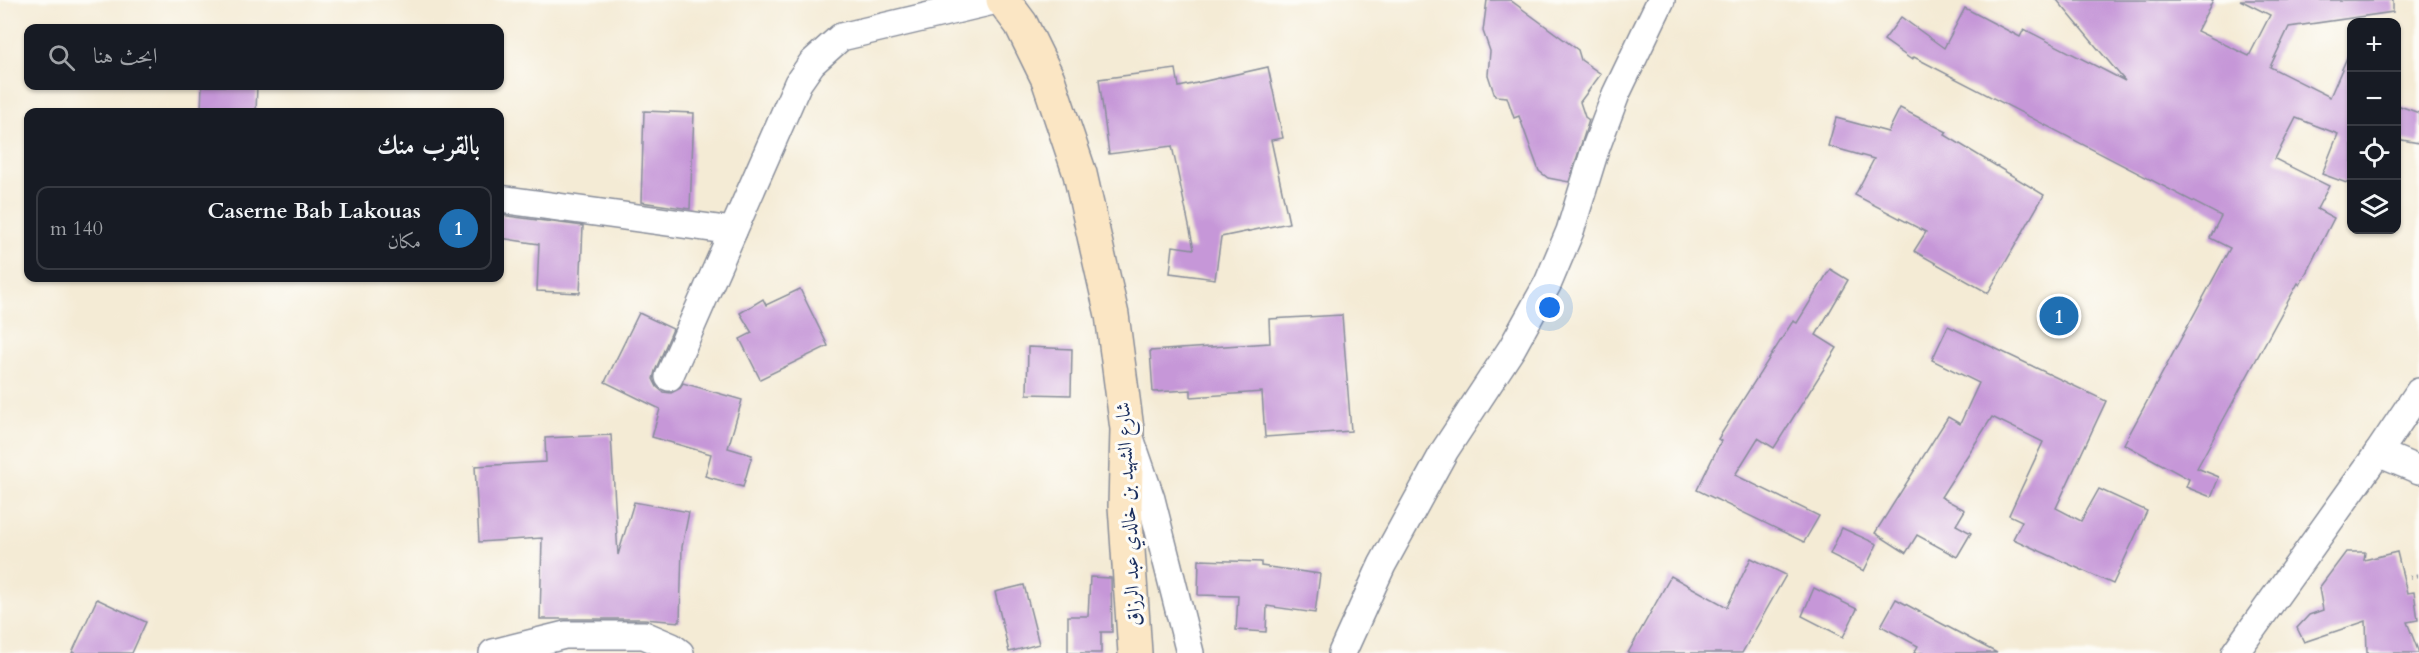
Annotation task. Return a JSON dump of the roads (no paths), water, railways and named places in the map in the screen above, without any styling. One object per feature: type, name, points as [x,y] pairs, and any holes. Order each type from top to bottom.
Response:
[{"type":"main road","name":"شارع الشهيد بن خالدي عبد الرزاق","points":[[1003,0],[1021,24],[1048,79],[1080,174],[1112,315],[1127,429],[1125,506],[1135,653]]},
{"type":"street","points":[[669,377],[798,83],[812,63],[841,37],[997,0]]},
{"type":"street","points":[[1342,653],[1383,565],[1445,450],[1512,348],[1548,283],[1570,231],[1595,150],[1616,94],[1661,0]]},
{"type":"street","points":[[504,201],[733,231]]},
{"type":"street","points":[[2235,653],[2419,392]]},
{"type":"street","points":[[1127,429],[1151,499],[1190,653]]},
{"type":"street","points":[[2378,453],[2419,470]]},
{"type":"street","points":[[494,653],[564,634],[644,635],[680,653]]},
{"type":"place","name":"Caserne Bab Lakouas","points":[[2059,316]]}]
